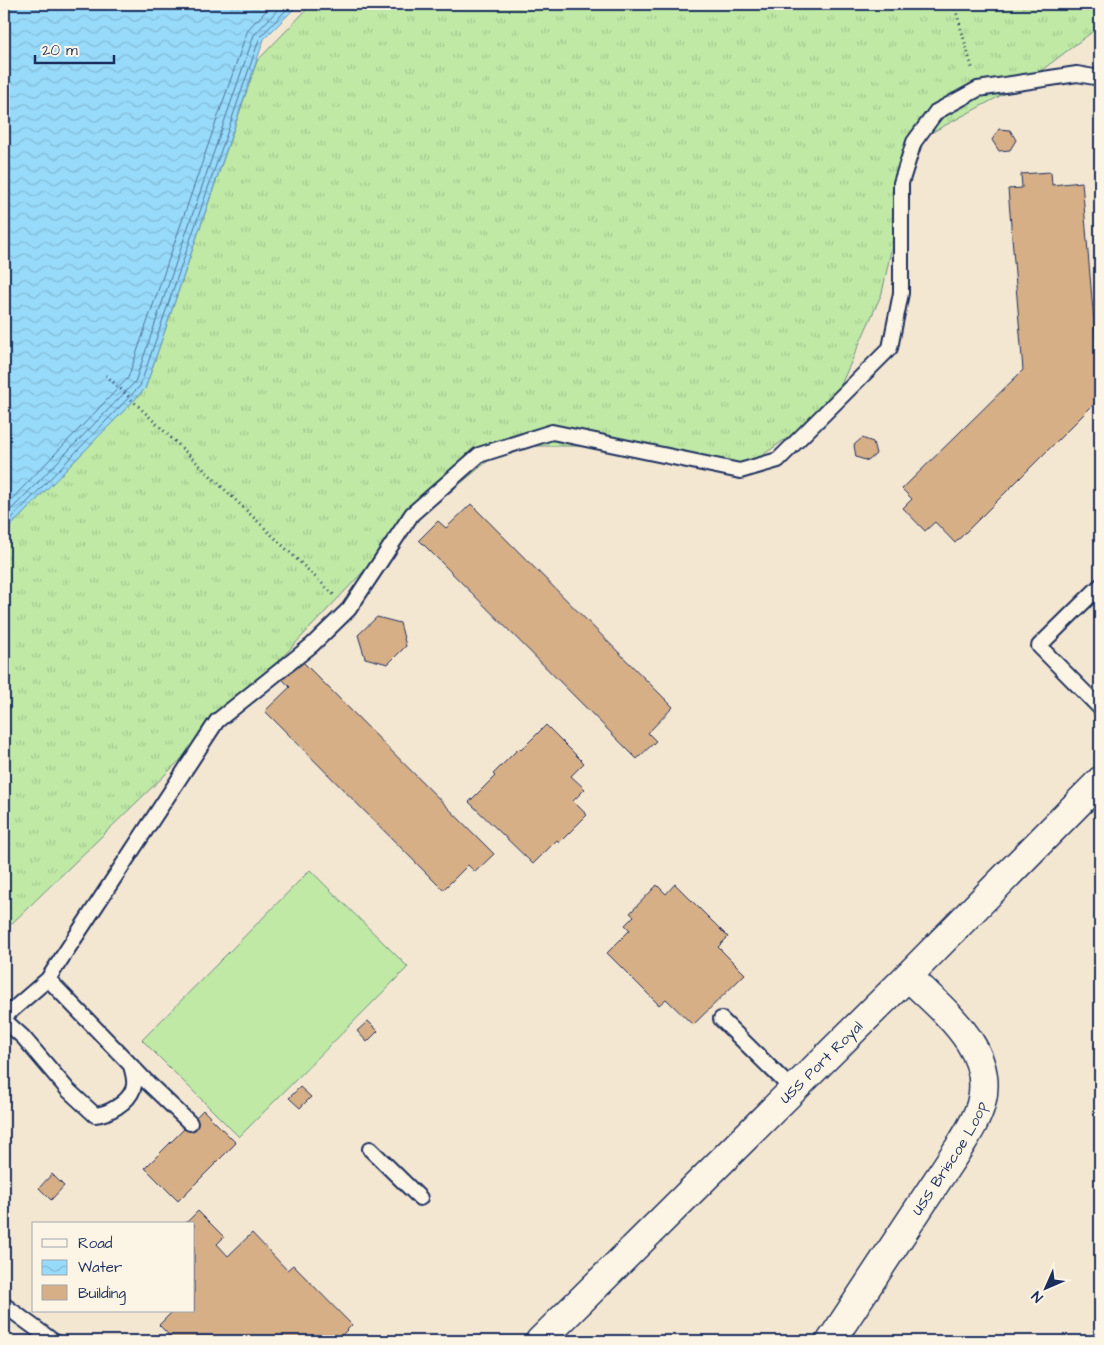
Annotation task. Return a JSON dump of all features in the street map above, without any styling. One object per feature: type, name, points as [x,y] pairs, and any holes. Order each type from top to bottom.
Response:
[{"type":"street","name":"USS Port Royal","points":[[540,1341],[908,976],[1100,781]]},
{"type":"street","name":"USS Briscoe Loop","points":[[831,1341],[960,1146],[981,1105],[984,1087],[982,1069],[974,1046],[958,1026],[908,976]]},
{"type":"lane","points":[[132,1066],[133,1090],[128,1097],[108,1112],[95,1115],[68,1090],[23,1037],[4,1018],[48,979],[216,721],[312,645],[348,609],[412,514],[479,454],[552,432],[740,471],[778,460],[890,348],[901,293],[901,183],[914,142],[936,112],[978,89],[1077,74],[1100,78]]},
{"type":"lane","points":[[1100,586],[1039,646],[1100,708]]},
{"type":"lane","points":[[48,979],[190,1123]]},
{"type":"lane","points":[[721,1019],[793,1090]]},
{"type":"lane","points":[[370,1149],[420,1198]]},
{"type":"lane","points":[[4,1305],[53,1341]]},
{"type":"path","points":[[954,4],[978,89]]},
{"type":"path","points":[[106,375],[348,609]]},
{"type":"green space","points":[[312,4],[1100,4],[1100,26],[1026,82],[914,142],[882,293],[831,407],[740,471],[619,446],[506,446],[397,536],[238,704],[4,931],[4,533],[145,389],[257,61]]},
{"type":"green space","points":[[310,870],[408,967],[239,1137],[142,1040]]},
{"type":"water","points":[[4,4],[299,4],[264,39],[145,389],[4,533]]},
{"type":"building","points":[[999,129],[1010,130],[1016,140],[1010,150],[999,151],[992,140]]},
{"type":"building","points":[[1051,172],[1052,185],[1082,182],[1096,346],[1100,346],[1100,370],[1098,371],[1099,399],[955,543],[935,522],[925,531],[903,508],[912,499],[902,489],[1023,370],[1008,189],[1022,188],[1021,174]]},
{"type":"building","points":[[862,438],[873,442],[876,454],[868,461],[856,457],[854,445]]},
{"type":"building","points":[[471,504],[673,707],[648,733],[656,741],[637,759],[419,540],[438,521],[446,528]]},
{"type":"building","points":[[377,617],[400,623],[406,646],[388,664],[365,658],[358,635]]},
{"type":"building","points":[[301,660],[494,854],[475,872],[468,865],[443,890],[265,711],[290,687],[282,679]]},
{"type":"building","points":[[546,725],[584,763],[571,776],[585,789],[573,801],[587,815],[559,843],[557,840],[533,864],[469,802],[519,748],[521,750]]},
{"type":"building","points":[[675,884],[728,937],[718,947],[745,974],[693,1025],[666,999],[659,1005],[607,953],[630,930],[625,925],[634,916],[630,913],[657,885],[666,894]]},
{"type":"building","points":[[368,1021],[378,1031],[367,1042],[357,1031]]},
{"type":"building","points":[[300,1087],[311,1097],[300,1108],[289,1098]]},
{"type":"building","points":[[203,1110],[236,1143],[178,1201],[145,1168]]},
{"type":"building","points":[[52,1174],[64,1186],[51,1200],[39,1188]]},
{"type":"building","points":[[198,1211],[224,1237],[217,1244],[228,1256],[252,1233],[287,1270],[293,1265],[352,1325],[336,1341],[175,1341],[159,1325],[172,1312],[195,1312],[195,1222],[187,1222]]}]
